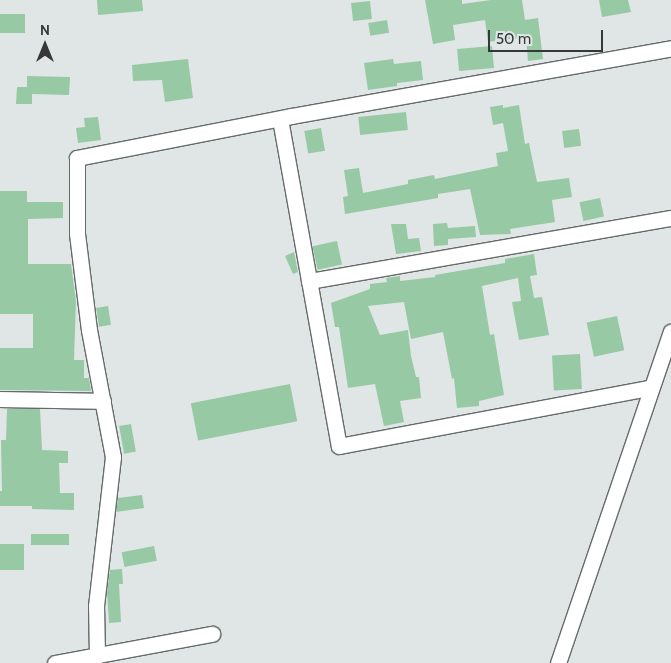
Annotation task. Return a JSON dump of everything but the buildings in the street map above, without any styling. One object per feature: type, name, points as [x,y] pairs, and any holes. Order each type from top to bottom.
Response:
[{"type":"street","points":[[96,656],[96,606],[114,457],[89,330],[78,233],[77,158],[671,48]]},
{"type":"street","points":[[280,119],[339,446],[650,388]]},
{"type":"street","points":[[309,281],[671,218]]},
{"type":"street","points":[[558,663],[650,388],[671,332]]},
{"type":"street","points":[[0,400],[103,401]]},
{"type":"street","points":[[55,663],[212,634]]}]
